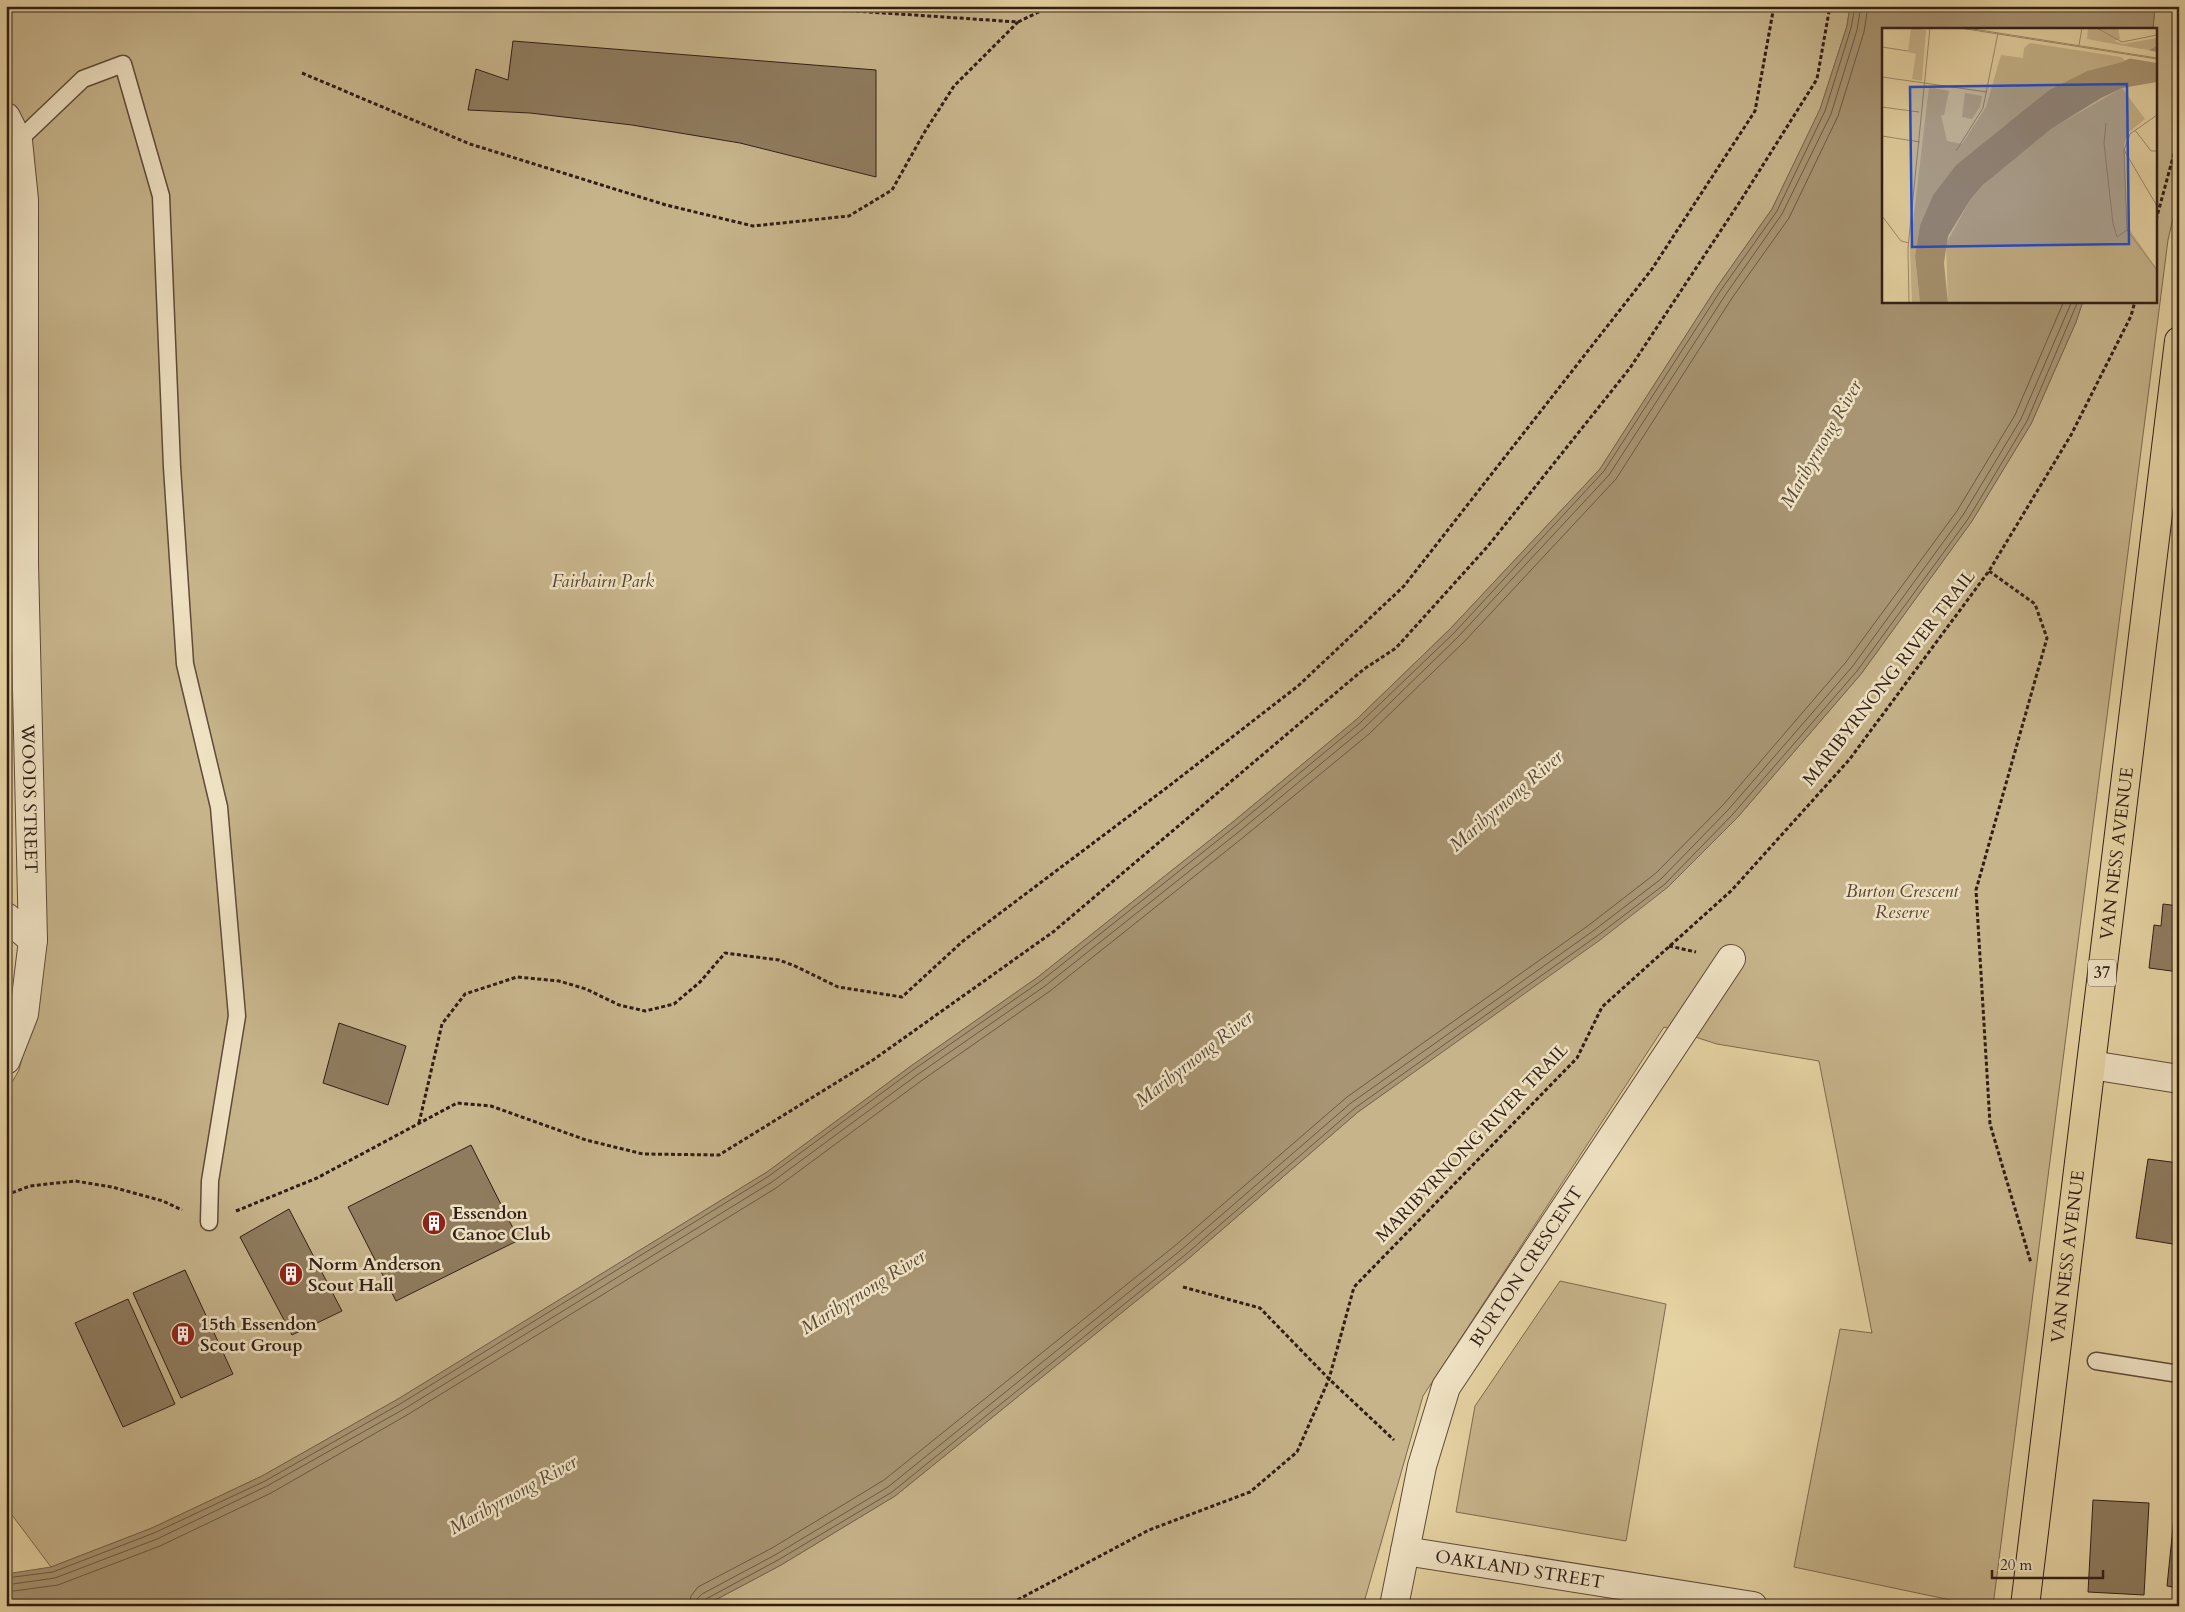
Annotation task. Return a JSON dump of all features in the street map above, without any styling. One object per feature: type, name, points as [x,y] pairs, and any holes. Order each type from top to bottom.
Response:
[{"type":"main road","name":"VAN NESS AVENUE","points":[[2025,1606],[2179,341]]},
{"type":"street","name":"WOODS STREET","points":[[6,1060],[24,1014],[33,940],[24,564],[24,200],[12,129]]},
{"type":"street","points":[[6,917],[33,940]]},
{"type":"street","name":"BURTON CRESCENT","points":[[1394,1606],[1422,1466],[1446,1387],[1731,959]]},
{"type":"street","points":[[2091,1065],[2179,1079]]},
{"type":"street","name":"OAKLAND STREET","points":[[1404,1551],[1753,1606]]},
{"type":"lane","points":[[12,129],[84,79],[123,64],[160,196],[172,467],[185,664],[219,808],[237,1016],[210,1181],[209,1222]]},
{"type":"lane","points":[[2096,1361],[2179,1374]]},
{"type":"path","points":[[700,6],[854,12],[1018,22]]},
{"type":"path","points":[[302,73],[470,144],[666,205],[753,226],[849,216],[892,190],[924,133],[954,86],[1018,22],[1051,6]]},
{"type":"path","points":[[419,1123],[442,1024],[465,994],[516,978],[560,981],[586,989],[619,1004],[645,1011],[674,1004],[700,982],[726,954],[779,960],[838,987],[902,997],[964,941],[1298,686],[1404,586],[1652,269],[1755,112],[1774,6]]},
{"type":"path","points":[[6,1195],[30,1186],[74,1181],[112,1187],[162,1201],[209,1222],[317,1178],[457,1103],[491,1106],[586,1140],[643,1154],[719,1155],[872,1060],[1054,932],[1364,669],[1396,648],[1488,546],[1630,368],[1741,200],[1817,79],[1830,6]]},
{"type":"path","points":[[2158,213],[2179,135]]},
{"type":"path","name":"MARIBYRNONG RIVER TRAIL","points":[[1006,1606],[1149,1530],[1250,1492],[1297,1452],[1329,1379],[1354,1287],[1577,1058],[1602,1007],[1732,890],[1848,760],[1988,571],[2071,435],[2131,316],[2135,302]]},
{"type":"path","points":[[1988,571],[2035,604],[2047,638],[1976,890],[1990,1124],[2034,1272]]},
{"type":"path","points":[[1183,1288],[1260,1308],[1329,1379],[1422,1466]]},
{"type":"green space","name":"Fairbairn Park","points":[[6,6],[1850,6],[1847,26],[1820,110],[1772,209],[1717,287],[1600,469],[1450,629],[1357,719],[1234,821],[1038,977],[911,1066],[767,1172],[398,1399],[262,1476],[152,1528],[51,1567],[6,1507],[6,1093],[19,1070],[37,999],[22,180],[6,134]]},
{"type":"green space","name":"Burton Crescent Reserve","points":[[2155,6],[2179,6],[2179,192],[2168,240],[1993,1606],[1979,1606],[1794,1567],[1840,1329],[1872,1333],[1819,1061],[1717,1044],[1664,1027],[1423,1396],[1363,1606],[704,1606],[781,1565],[895,1496],[1188,1259],[1358,1112],[1511,1002],[1737,818],[1861,674],[1972,521],[2031,424],[2076,322],[2083,302],[2158,302],[2158,28],[2153,28]]},
{"type":"green space","points":[[1560,1281],[1666,1304],[1626,1541],[1456,1512],[1475,1406]]},
{"type":"water","name":"Maribyrnong River","points":[[1850,6],[2155,6],[2153,28],[1882,28],[1882,302],[2083,302],[2076,322],[2031,424],[1972,521],[1861,674],[1737,818],[1668,887],[1600,940],[1358,1112],[1188,1259],[895,1496],[781,1565],[704,1606],[6,1606],[6,1574],[51,1567],[152,1528],[262,1476],[398,1399],[767,1172],[911,1066],[1038,977],[1234,821],[1357,719],[1450,629],[1600,469],[1717,287],[1772,209],[1820,109],[1847,26]]},
{"type":"building","points":[[513,41],[876,70],[876,177],[740,143],[632,125],[530,113],[468,110],[476,69],[508,80]]},
{"type":"building","points":[[2163,904],[2179,906],[2179,972],[2149,968],[2154,925],[2161,926]]},
{"type":"building","points":[[339,1023],[406,1046],[388,1105],[323,1083]]},
{"type":"building","name":"Essendon Canoe Club","points":[[471,1145],[519,1240],[396,1301],[348,1207]]},
{"type":"building","points":[[2148,1159],[2179,1163],[2179,1245],[2136,1238]]},
{"type":"building","name":"Norm Anderson Scout Hall","points":[[289,1209],[342,1311],[292,1335],[240,1237]]},
{"type":"building","name":"15th Essendon Scout Group","points":[[185,1270],[233,1374],[181,1398],[133,1293]]},
{"type":"building","name":"15th Essendon Scout Group","points":[[128,1299],[175,1404],[123,1427],[75,1323]]},
{"type":"building","points":[[2177,1488],[2179,1488],[2179,1588],[2167,1586]]},
{"type":"building","points":[[2093,1500],[2149,1503],[2144,1595],[2088,1592]]},
{"type":"place","name":"Essendon Canoe Club","points":[[434,1223]]},
{"type":"place","name":"Norm Anderson Scout Hall","points":[[291,1274]]},
{"type":"place","name":"15th Essendon Scout Group","points":[[183,1334]]}]
